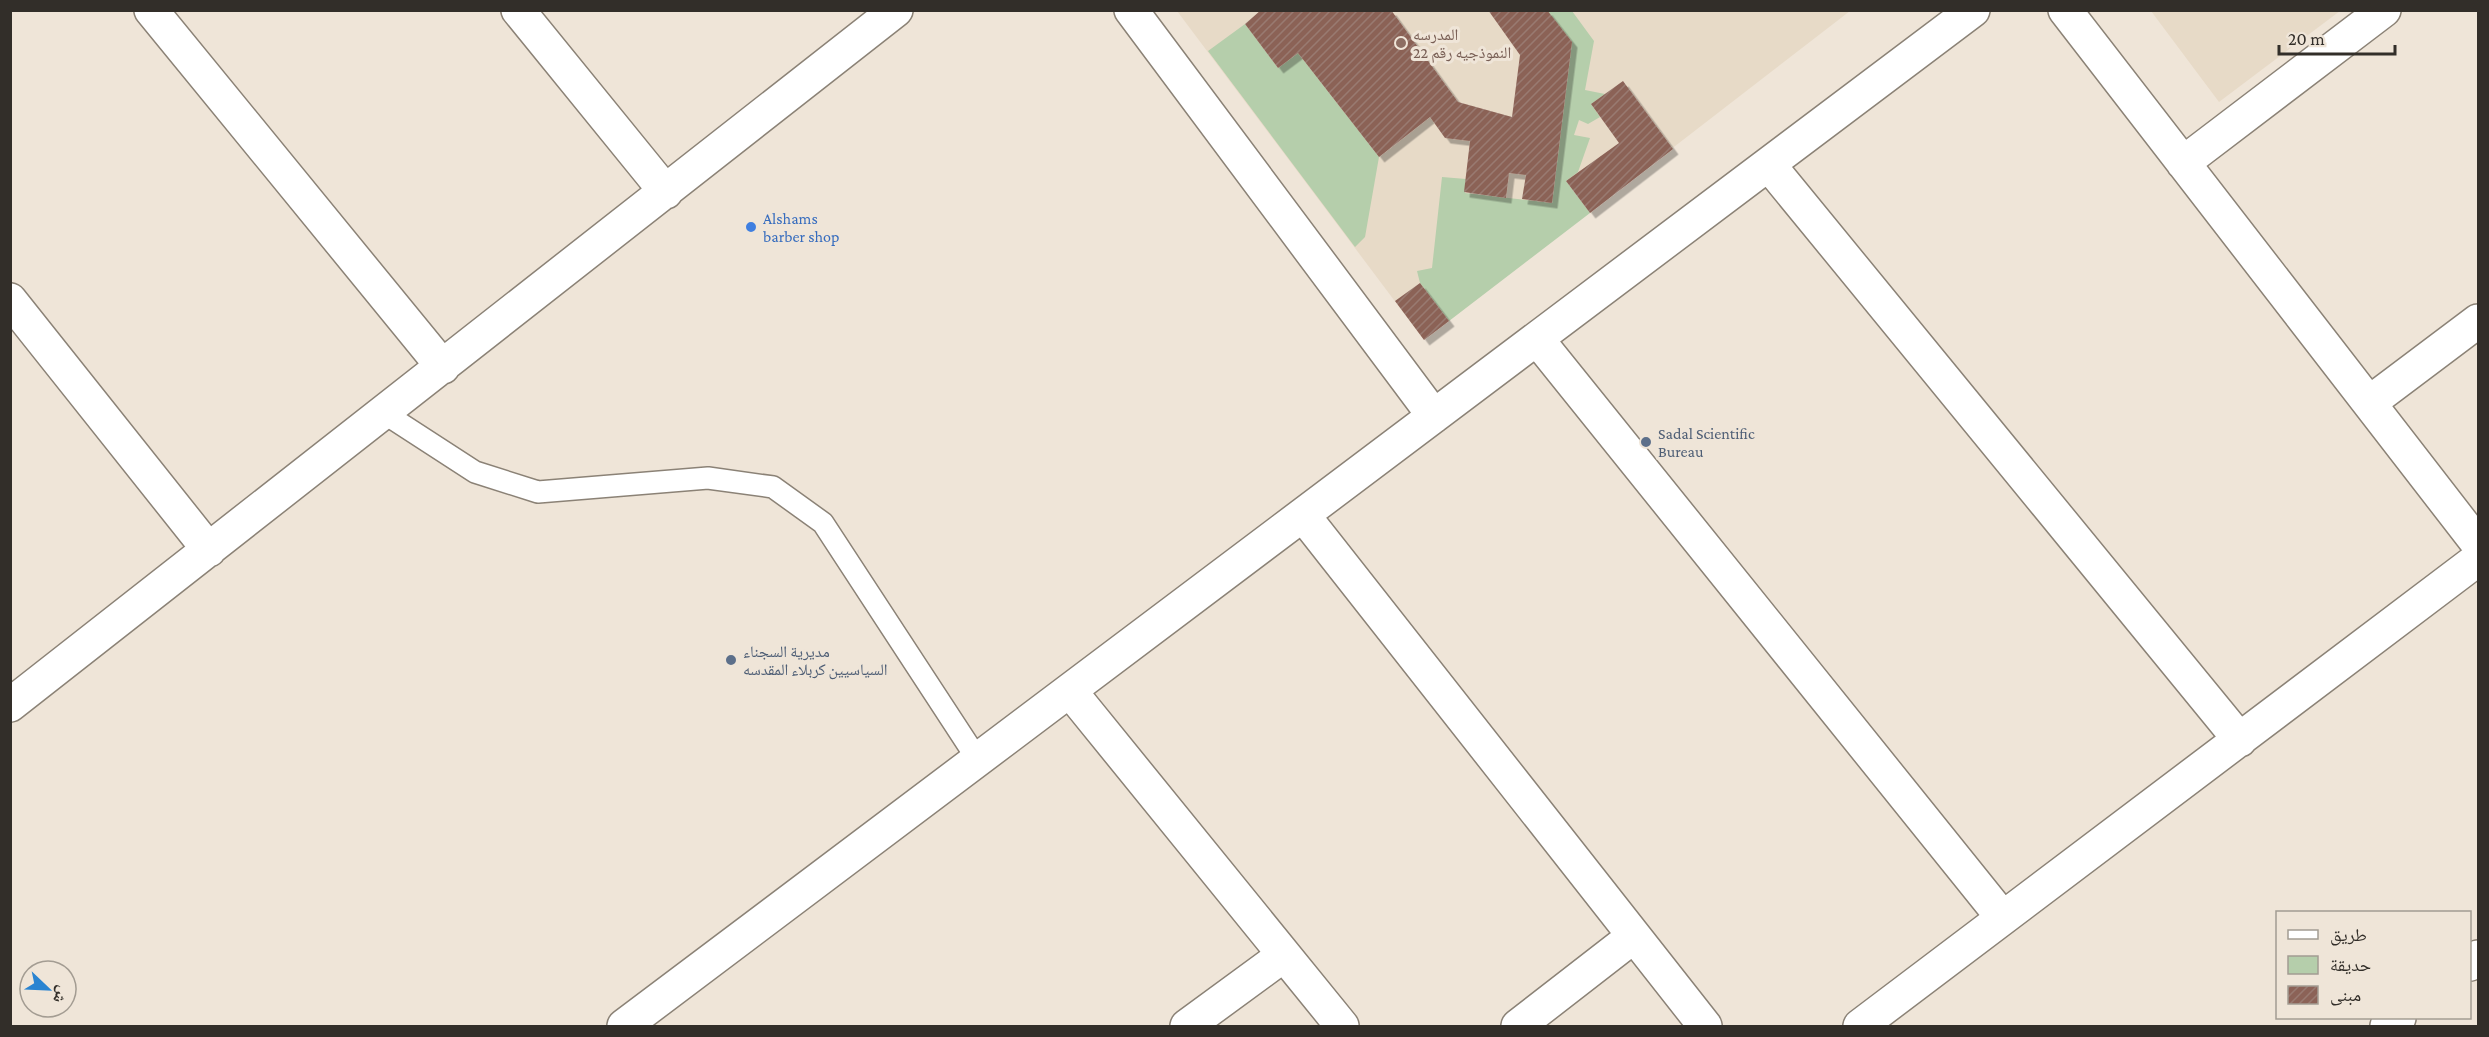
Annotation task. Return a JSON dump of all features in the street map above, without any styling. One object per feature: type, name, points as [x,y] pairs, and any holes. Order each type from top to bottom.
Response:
[{"type":"street","points":[[151,10],[443,366]]},
{"type":"street","points":[[518,10],[666,192]]},
{"type":"street","points":[[10,705],[896,10]]},
{"type":"street","points":[[1131,10],[1434,416]]},
{"type":"street","points":[[624,1026],[1973,10]]},
{"type":"street","points":[[2065,10],[2478,544]]},
{"type":"street","points":[[2183,163],[2384,10]]},
{"type":"street","points":[[1769,165],[2240,740]]},
{"type":"street","points":[[10,300],[209,550]]},
{"type":"street","points":[[2369,403],[2478,321]]},
{"type":"street","points":[[1537,339],[2003,918]]},
{"type":"street","points":[[1303,515],[1705,1026]]},
{"type":"street","points":[[1860,1026],[2478,559]]},
{"type":"street","points":[[1070,691],[1342,1026]]},
{"type":"street","points":[[1518,1026],[1634,936]]},
{"type":"street","points":[[1187,1026],[1284,955]]},
{"type":"lane","points":[[384,413],[475,472],[538,492],[708,478],[773,487],[823,523],[978,760]]},
{"type":"shaded area","points":[[1177,11],[1850,11],[1424,340]]},
{"type":"shaded area","points":[[2151,11],[2340,11],[2219,102]]},
{"type":"green space","points":[[1547,11],[1572,11],[1594,41],[1585,90],[1605,94],[1591,104],[1600,117],[1588,124],[1579,120],[1574,135],[1590,138],[1578,172],[1566,181],[1590,213],[1449,321],[1420,283],[1417,271],[1432,268],[1442,177],[1466,179],[1465,193],[1552,203],[1572,42]]},
{"type":"green space","points":[[1245,24],[1278,68],[1298,53],[1379,157],[1365,237],[1355,247],[1208,51]]},
{"type":"building","points":[[1261,10],[1391,10],[1458,102],[1512,117],[1520,55],[1488,10],[1547,10],[1572,42],[1552,203],[1522,199],[1526,175],[1509,173],[1506,198],[1464,192],[1470,141],[1445,138],[1430,117],[1379,157],[1298,53],[1278,68],[1245,24]]},
{"type":"building","points":[[1623,81],[1673,149],[1590,213],[1566,181],[1619,143],[1591,104]]},
{"type":"building","points":[[1420,283],[1449,321],[1424,340],[1395,301]]},
{"type":"place","name":"المدرسه النموذجيه رقم 22","points":[[1401,43]]},
{"type":"place","name":"Alshams barber shop","points":[[751,227]]},
{"type":"place","name":"Sadal Scientific Bureau","points":[[1646,442]]},
{"type":"place","name":"مديرية السجناء السياسيين كربلاء المقدسه","points":[[731,660]]}]
